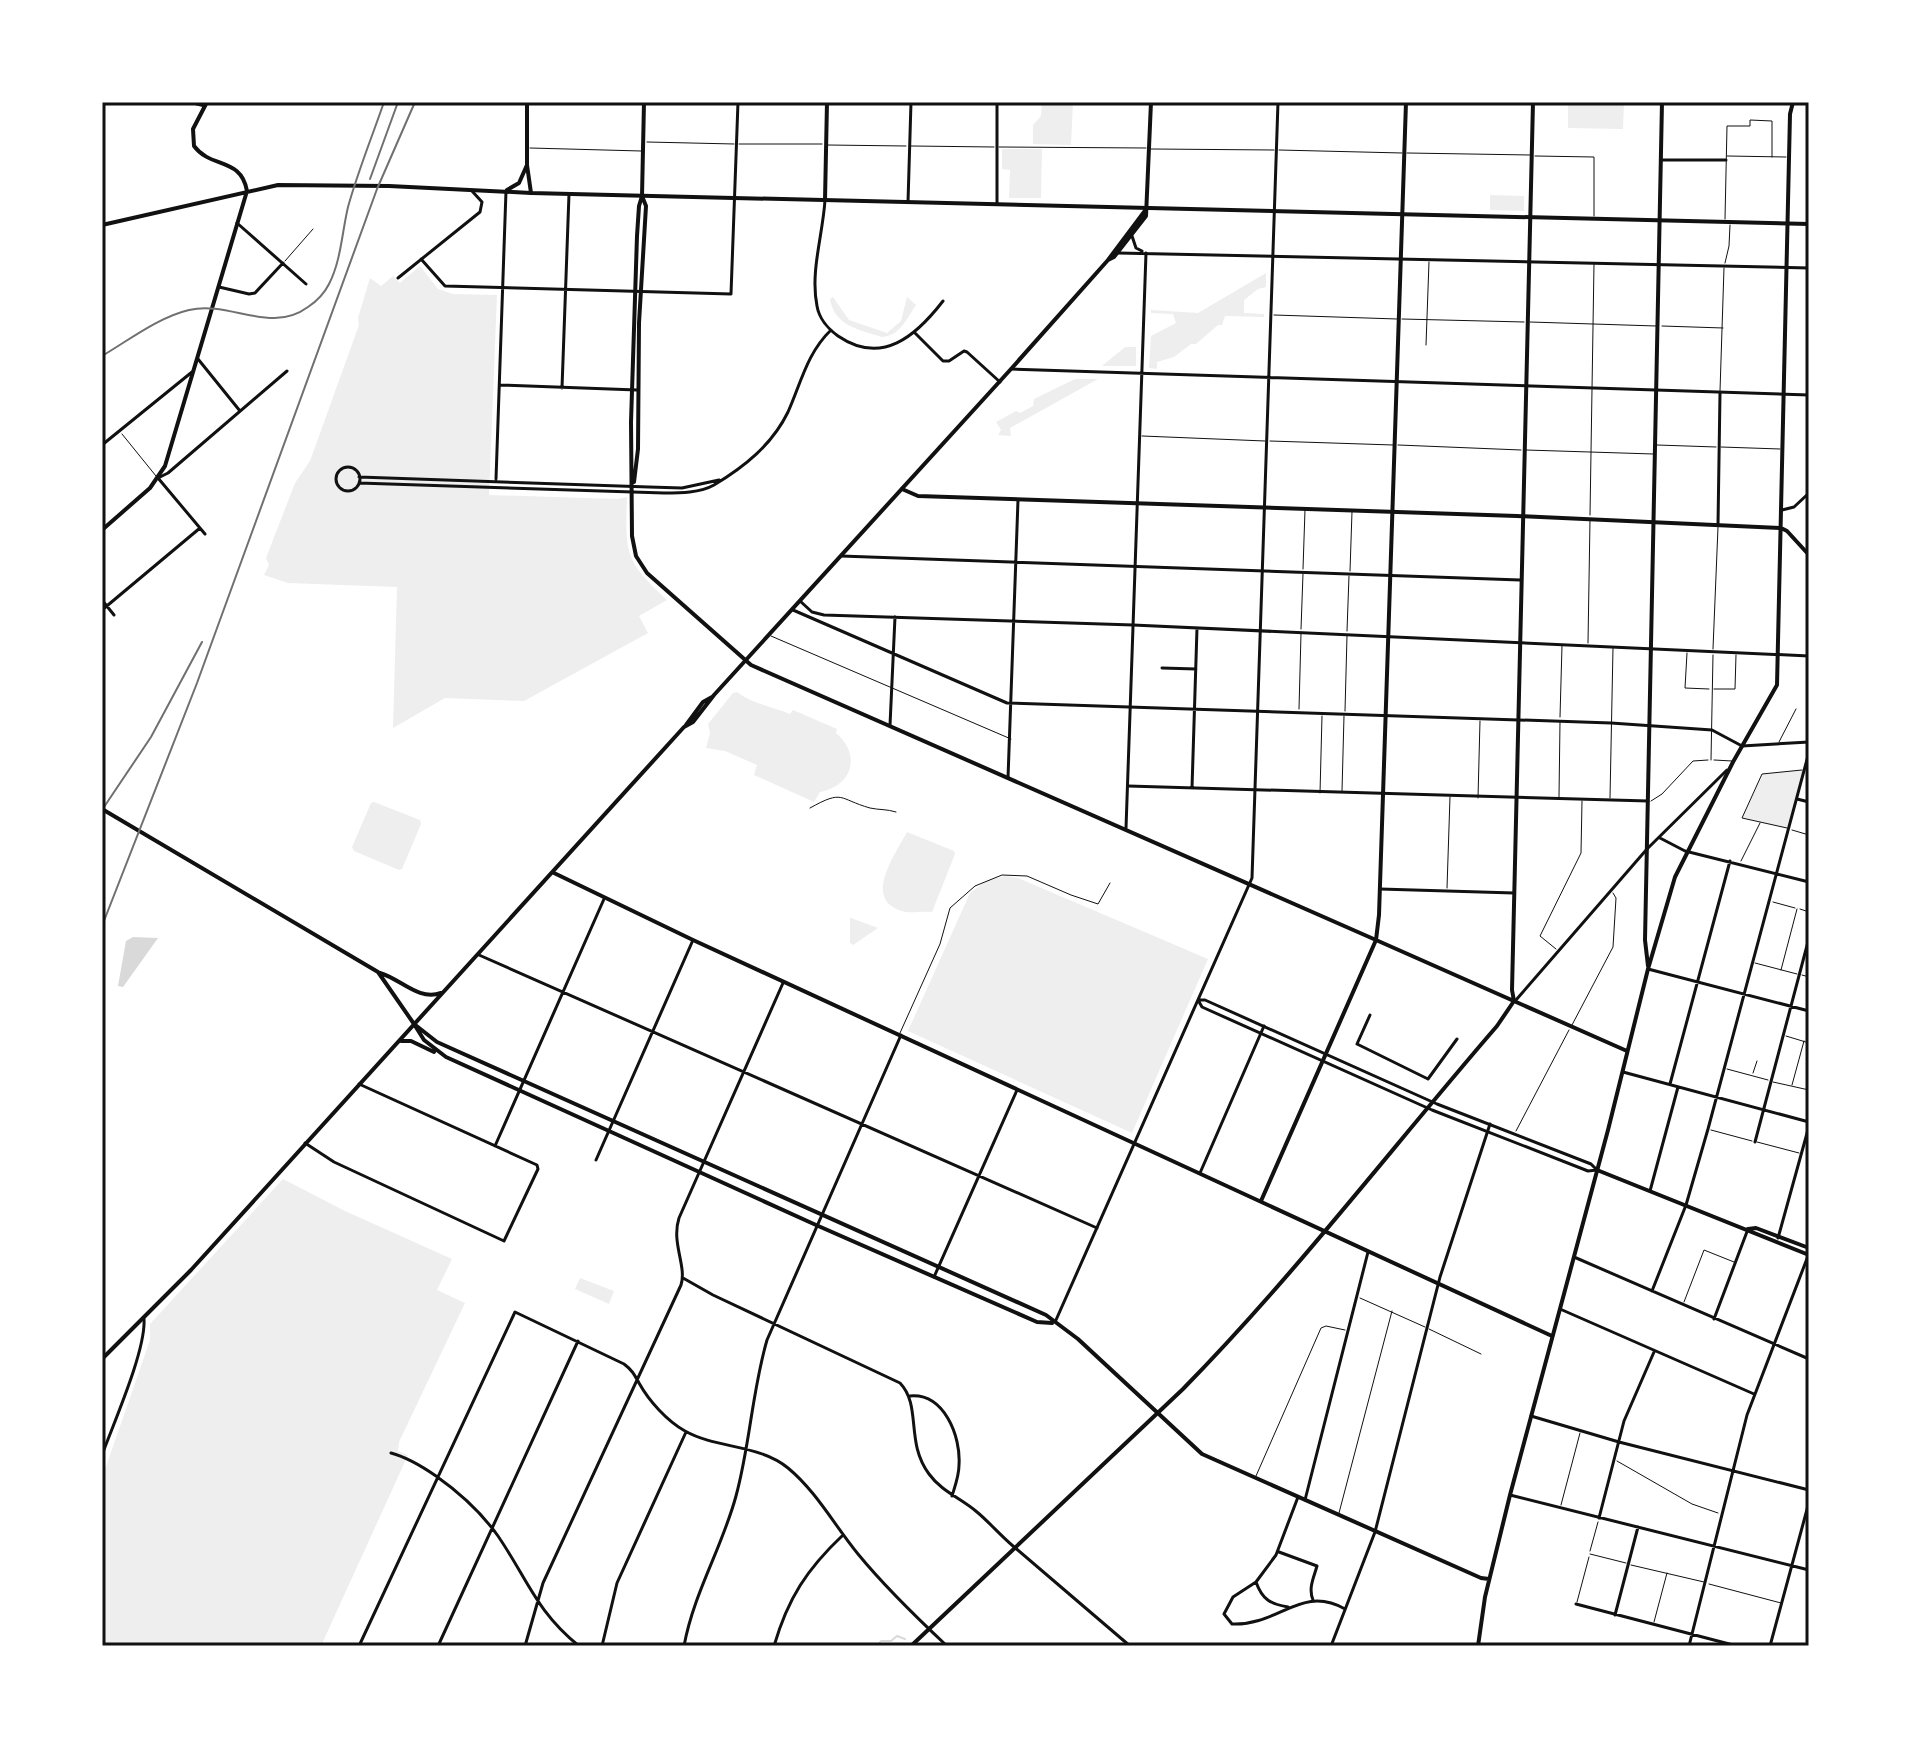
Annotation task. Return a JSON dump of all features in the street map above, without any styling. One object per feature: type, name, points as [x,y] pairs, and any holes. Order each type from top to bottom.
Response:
[{"type":"main road","points":[[527,102],[527,165],[531,193]]},
{"type":"main road","points":[[644,102],[630,467],[632,536],[640,564],[745,661],[1628,1051]]},
{"type":"main road","points":[[825,200],[827,102]]},
{"type":"main road","points":[[1108,260],[1118,253],[1144,220],[1151,102]]},
{"type":"main road","points":[[1261,1201],[1376,940],[1406,102]]},
{"type":"main road","points":[[911,1646],[1218,1353],[1512,1008],[1533,102]]},
{"type":"main road","points":[[1648,969],[1645,940],[1662,102]]},
{"type":"main road","points":[[1478,1646],[1489,1579],[1510,1495],[1675,877],[1733,762],[1776,689],[1790,114],[1793,102]]},
{"type":"main road","points":[[102,530],[158,478],[173,442],[247,191],[238,170],[204,157],[194,146],[193,129],[206,104]]},
{"type":"main road","points":[[506,190],[519,183],[527,165]]},
{"type":"main road","points":[[102,225],[278,185],[349,184],[531,193],[1809,224]]},
{"type":"main road","points":[[102,1359],[144,1319],[479,955],[696,710],[714,695],[1000,382],[1108,260],[1147,208]]},
{"type":"main road","points":[[902,489],[915,496],[1523,516],[1781,528],[1809,555]]},
{"type":"main road","points":[[104,810],[378,972],[424,995],[445,991]]},
{"type":"main road","points":[[554,873],[604,899],[1552,1336]]},
{"type":"main road","points":[[378,972],[424,1040],[446,1057]]},
{"type":"main road","points":[[414,1024],[443,1045],[523,1082],[1046,1315],[1072,1333],[1202,1454],[1375,1532],[1489,1579]]},
{"type":"main road","points":[[399,1041],[414,1042],[1037,1322],[1055,1323]]},
{"type":"main road","points":[[1597,1170],[1748,1229],[1756,1228],[1809,1253]]},
{"type":"street","points":[[189,102],[206,104]]},
{"type":"street","points":[[421,259],[445,286],[731,294],[738,102]]},
{"type":"street","points":[[908,202],[911,102]]},
{"type":"street","points":[[997,102],[997,204]]},
{"type":"street","points":[[1055,1323],[1252,878],[1278,102]]},
{"type":"street","points":[[1662,160],[1726,158]]},
{"type":"street","points":[[398,278],[482,209],[481,198],[469,188]]},
{"type":"street","points":[[496,487],[506,190]]},
{"type":"street","points":[[562,388],[569,194]]},
{"type":"street","points":[[825,200],[816,298],[820,316],[831,330],[856,345],[875,348],[893,345],[915,333],[943,301]]},
{"type":"street","points":[[237,223],[306,284]]},
{"type":"street","points":[[1132,236],[1136,248],[1146,253]]},
{"type":"street","points":[[1118,253],[1809,268]]},
{"type":"street","points":[[1126,830],[1146,253]]},
{"type":"street","points":[[219,287],[255,293],[283,263]]},
{"type":"street","points":[[359,483],[633,489],[682,488],[719,480],[753,459],[773,435],[788,412],[814,350],[831,330]]},
{"type":"street","points":[[915,333],[943,361],[967,352],[1000,382]]},
{"type":"street","points":[[198,359],[240,411]]},
{"type":"street","points":[[1011,369],[1809,395]]},
{"type":"street","points":[[102,445],[195,370]]},
{"type":"street","points":[[205,534],[158,478],[168,473],[287,371]]},
{"type":"street","points":[[500,385],[634,390]]},
{"type":"street","points":[[1718,526],[1720,393]]},
{"type":"street","points":[[347,468],[356,471],[359,483],[354,490],[345,491],[336,480],[340,471],[347,468]]},
{"type":"street","points":[[359,477],[633,489]]},
{"type":"street","points":[[1782,510],[1794,507],[1809,493]]},
{"type":"street","points":[[1008,778],[1018,500]]},
{"type":"street","points":[[102,610],[200,528]]},
{"type":"street","points":[[841,556],[1521,580]]},
{"type":"street","points":[[102,600],[114,615]]},
{"type":"street","points":[[800,601],[812,612],[824,615],[1133,625],[1809,656]]},
{"type":"street","points":[[792,609],[995,699],[1012,703],[1611,723],[1712,730],[1742,746],[1809,742]]},
{"type":"street","points":[[890,726],[895,617]]},
{"type":"street","points":[[1192,788],[1197,628]]},
{"type":"street","points":[[1162,668],[1196,669]]},
{"type":"street","points":[[1652,1291],[1686,1205],[1788,829],[1807,770],[1809,752]]},
{"type":"street","points":[[1514,1001],[1522,996],[1647,849],[1733,762]]},
{"type":"street","points":[[1128,786],[1648,801]]},
{"type":"street","points":[[1797,799],[1809,802]]},
{"type":"street","points":[[1660,838],[1686,851],[1809,882]]},
{"type":"street","points":[[1670,1084],[1730,861]]},
{"type":"street","points":[[1380,889],[1514,893]]},
{"type":"street","points":[[495,1146],[604,899]]},
{"type":"street","points":[[1755,1142],[1809,938]]},
{"type":"street","points":[[596,1160],[693,940]]},
{"type":"street","points":[[479,955],[1097,1228]]},
{"type":"street","points":[[1648,969],[1809,1011]]},
{"type":"street","points":[[525,1646],[537,1602],[565,1533],[683,1278],[676,1247],[676,1228],[784,982]]},
{"type":"street","points":[[1198,1000],[1205,1000],[1433,1101],[1591,1164],[1597,1170]]},
{"type":"street","points":[[1198,1000],[1202,1007],[1428,1107],[1588,1171],[1597,1170]]},
{"type":"street","points":[[1370,1015],[1357,1044],[1428,1079],[1457,1039]]},
{"type":"street","points":[[1200,1173],[1264,1026]]},
{"type":"street","points":[[684,1646],[697,1595],[731,1511],[747,1450],[758,1375],[774,1323],[900,1035]]},
{"type":"street","points":[[1623,1072],[1809,1124],[1778,1240]]},
{"type":"street","points":[[305,1143],[334,1162],[504,1241],[538,1169],[537,1165],[359,1084]]},
{"type":"street","points":[[1650,1191],[1678,1087]]},
{"type":"street","points":[[934,1277],[1017,1089]]},
{"type":"street","points":[[1331,1646],[1375,1532],[1438,1283],[1490,1124]]},
{"type":"street","points":[[1714,1319],[1748,1229]]},
{"type":"street","points":[[1305,1500],[1369,1251]]},
{"type":"street","points":[[1689,1646],[1739,1441],[1809,1253]]},
{"type":"street","points":[[1573,1256],[1809,1359]]},
{"type":"street","points":[[683,1278],[900,1383],[910,1396],[913,1436],[921,1462],[937,1484],[975,1510],[1130,1646]]},
{"type":"street","points":[[1560,1309],[1754,1394]]},
{"type":"street","points":[[359,1646],[515,1312],[634,1371],[661,1411],[686,1432],[772,1458],[791,1471],[881,1581],[947,1646]]},
{"type":"street","points":[[102,1455],[139,1351],[144,1319]]},
{"type":"street","points":[[438,1646],[578,1341]]},
{"type":"street","points":[[1599,1518],[1630,1403],[1654,1352]]},
{"type":"street","points":[[910,1396],[929,1398],[953,1429],[959,1463],[952,1496]]},
{"type":"street","points":[[1531,1416],[1619,1442],[1809,1490]]},
{"type":"street","points":[[602,1646],[617,1583],[686,1432]]},
{"type":"street","points":[[391,1453],[437,1477],[463,1496],[492,1528],[549,1618],[579,1646]]},
{"type":"street","points":[[1510,1495],[1809,1570]]},
{"type":"street","points":[[1298,1497],[1278,1551],[1256,1582],[1233,1597],[1224,1614],[1232,1624],[1245,1625],[1265,1621],[1313,1600],[1329,1601],[1345,1609]]},
{"type":"street","points":[[1770,1646],[1809,1502]]},
{"type":"street","points":[[1615,1615],[1638,1527]]},
{"type":"street","points":[[774,1646],[787,1608],[801,1581],[816,1561],[843,1535]]},
{"type":"street","points":[[1278,1551],[1317,1566],[1312,1583],[1313,1600]]},
{"type":"street","points":[[1256,1582],[1260,1595],[1272,1604],[1292,1607]]},
{"type":"street","points":[[1576,1604],[1737,1646]]},
{"type":"street","points":[[1300,1646],[1309,1646]]},
{"type":"lane","points":[[1720,393],[1724,267],[1729,246],[1727,126],[1750,126],[1750,120],[1772,121],[1772,157]]},
{"type":"lane","points":[[643,142],[1594,157],[1594,219]]},
{"type":"lane","points":[[527,148],[643,151]]},
{"type":"lane","points":[[1726,158],[1789,157]]},
{"type":"lane","points":[[283,263],[313,229]]},
{"type":"lane","points":[[1426,345],[1429,259]]},
{"type":"lane","points":[[1588,646],[1594,263]]},
{"type":"lane","points":[[1271,315],[1723,328]]},
{"type":"lane","points":[[119,430],[158,478]]},
{"type":"lane","points":[[1140,436],[1655,454]]},
{"type":"lane","points":[[1656,445],[1783,449]]},
{"type":"lane","points":[[1299,712],[1305,509]]},
{"type":"lane","points":[[1342,794],[1352,511]]},
{"type":"lane","points":[[1711,760],[1718,526]]},
{"type":"lane","points":[[768,635],[1011,739]]},
{"type":"lane","points":[[1559,800],[1562,645]]},
{"type":"lane","points":[[1610,801],[1613,647]]},
{"type":"lane","points":[[1687,650],[1685,688],[1735,689],[1736,653]]},
{"type":"lane","points":[[1778,744],[1796,709]]},
{"type":"lane","points":[[1320,793],[1322,712]]},
{"type":"lane","points":[[1478,798],[1480,718]]},
{"type":"lane","points":[[1648,801],[1653,802],[1693,761],[1733,762]]},
{"type":"lane","points":[[1807,770],[1762,774],[1742,818],[1809,835]]},
{"type":"lane","points":[[810,808],[826,798],[838,796],[872,808],[896,812]]},
{"type":"lane","points":[[1447,891],[1450,797]]},
{"type":"lane","points":[[1559,952],[1540,936],[1581,853],[1582,801]]},
{"type":"lane","points":[[1740,863],[1761,822]]},
{"type":"lane","points":[[900,1035],[940,944],[950,908],[975,886],[1002,875],[1027,876],[1098,904],[1110,883]]},
{"type":"lane","points":[[1511,1141],[1613,947],[1616,898],[1611,891]]},
{"type":"lane","points":[[1769,901],[1809,912]]},
{"type":"lane","points":[[1781,970],[1797,909]]},
{"type":"lane","points":[[1753,962],[1809,977]]},
{"type":"lane","points":[[1783,1035],[1809,1043]]},
{"type":"lane","points":[[1791,1086],[1804,1041]]},
{"type":"lane","points":[[1752,1076],[1757,1061]]},
{"type":"lane","points":[[1724,1069],[1809,1090]]},
{"type":"lane","points":[[1708,1129],[1809,1156]]},
{"type":"lane","points":[[1683,1305],[1704,1250],[1735,1262]]},
{"type":"lane","points":[[1357,1297],[1481,1354]]},
{"type":"lane","points":[[1339,1515],[1392,1311]]},
{"type":"lane","points":[[1254,1478],[1321,1328],[1326,1326],[1348,1331]]},
{"type":"lane","points":[[1561,1508],[1580,1430]]},
{"type":"lane","points":[[1614,1459],[1696,1506],[1722,1514]]},
{"type":"lane","points":[[1576,1604],[1599,1518]]},
{"type":"lane","points":[[1590,1554],[1782,1603]]},
{"type":"lane","points":[[1654,1625],[1667,1573]]},
{"type":"shaded area","points":[[1042,102],[1073,102],[1071,145],[1033,144],[1033,125],[1041,116]]},
{"type":"shaded area","points":[[1568,102],[1624,102],[1623,129],[1568,128]]},
{"type":"shaded area","points":[[1002,149],[1042,149],[1041,198],[1009,198],[1010,170],[1002,169]]},
{"type":"shaded area","points":[[1490,195],[1524,196],[1524,211],[1490,210]]},
{"type":"shaded area","points":[[420,266],[438,289],[453,294],[497,295],[489,495],[627,497],[626,532],[630,555],[643,575],[667,600],[639,616],[648,633],[524,701],[445,698],[393,728],[397,587],[288,583],[264,575],[269,565],[266,558],[295,483],[310,461],[359,325],[358,318],[370,278],[381,286],[393,276],[400,283]]},
{"type":"shaded area","points":[[1266,273],[1266,287],[1244,300],[1244,313],[1264,314],[1264,317],[1225,316],[1222,325],[1196,344],[1191,344],[1174,357],[1157,362],[1157,369],[1149,368],[1151,336],[1176,323],[1173,314],[1151,313],[1151,310],[1198,313]]},
{"type":"shaded area","points":[[833,297],[849,320],[887,333],[901,321],[907,297],[916,305],[898,330],[882,337],[842,321],[832,308],[830,299]]},
{"type":"shaded area","points":[[1125,347],[1136,347],[1136,366],[1102,366]]},
{"type":"shaded area","points":[[1075,379],[1098,379],[1010,428],[1011,436],[998,435],[1001,430],[996,422],[1033,406],[1034,399]]},
{"type":"shaded area","points":[[737,692],[756,702],[790,714],[793,710],[837,729],[836,733],[849,751],[851,760],[846,776],[831,789],[820,792],[814,802],[754,775],[757,765],[725,751],[706,748],[710,733],[708,724]]},
{"type":"shaded area","points":[[1804,770],[1788,829],[1742,818],[1762,774]]},
{"type":"shaded area","points":[[374,802],[420,820],[402,869],[354,851],[352,847]]},
{"type":"shaded area","points":[[907,832],[955,854],[932,912],[906,912],[892,907],[885,899],[885,877]]},
{"type":"shaded area","points":[[1006,876],[1018,878],[1208,959],[1132,1133],[908,1031],[970,893],[988,880]]},
{"type":"shaded area","points":[[850,918],[878,928],[853,945],[850,943]]},
{"type":"shaded area","points":[[133,937],[158,938],[123,987],[118,986],[126,941]]},
{"type":"shaded area","points":[[283,1179],[452,1259],[437,1290],[465,1303],[399,1442],[398,1451],[408,1455],[321,1646],[102,1646],[102,1478],[150,1340],[150,1324]]},
{"type":"shaded area","points":[[580,1278],[614,1291],[609,1304],[575,1289]]},
{"type":"waterway","points":[[877,1646],[881,1641],[891,1641],[897,1636],[905,1639]]},
{"type":"railway","points":[[102,356],[155,323],[189,310],[220,309],[279,318],[294,315],[317,300],[333,275],[348,207],[384,102]]},
{"type":"railway","points":[[370,179],[398,102]]},
{"type":"railway","points":[[102,926],[197,683],[377,189],[415,102]]},
{"type":"railway","points":[[102,810],[151,737],[202,642]]}]
